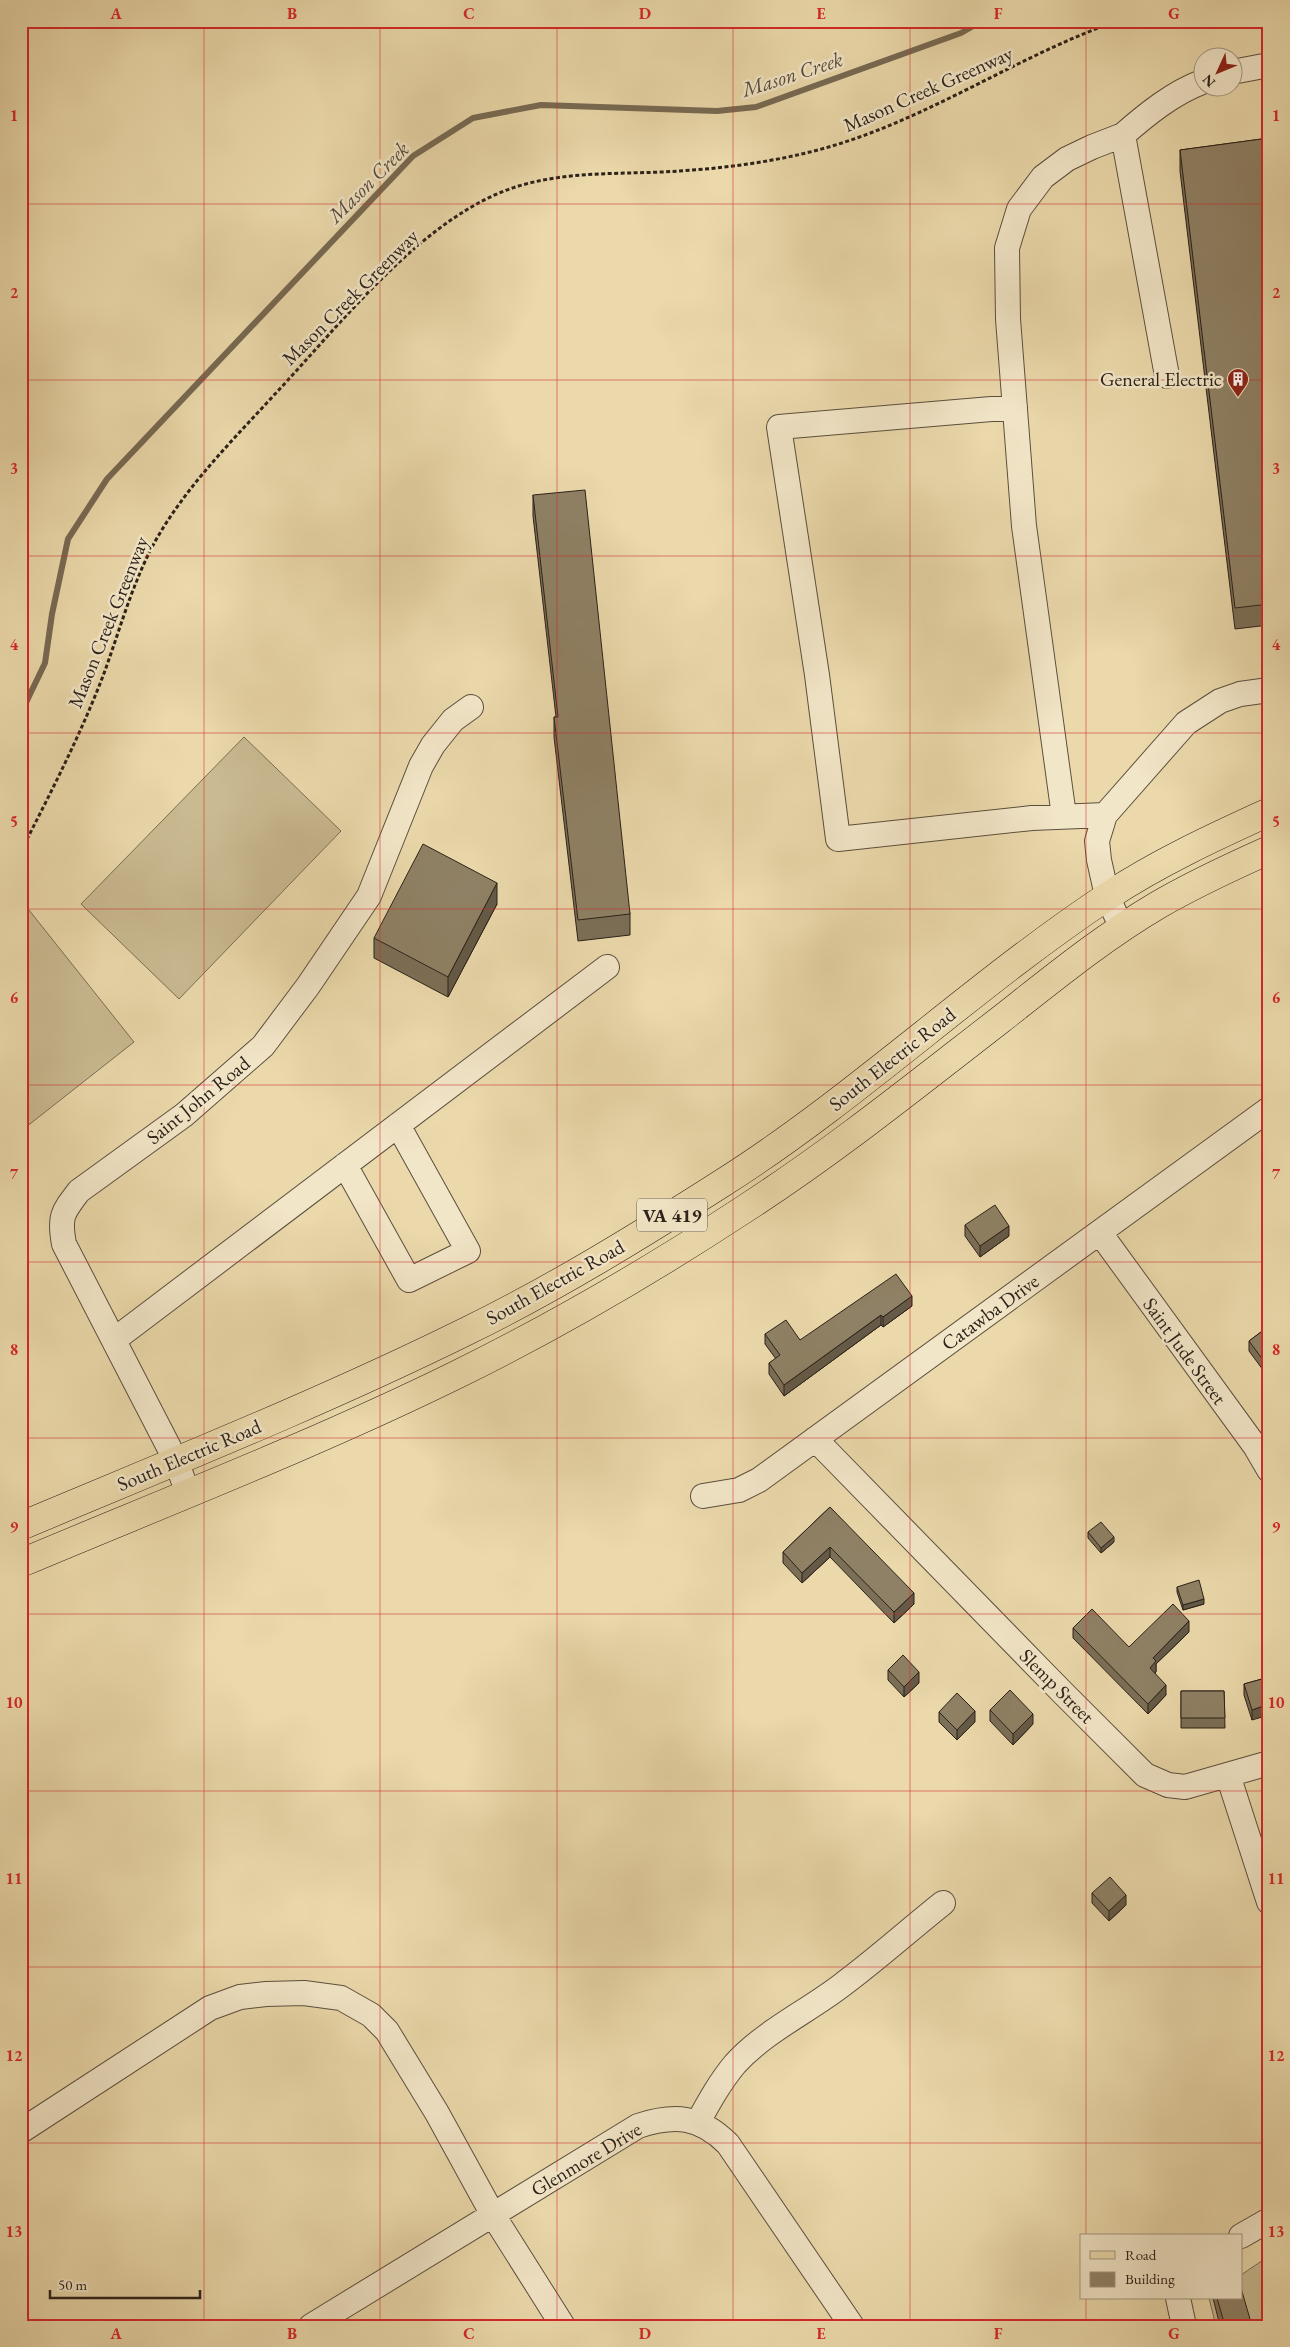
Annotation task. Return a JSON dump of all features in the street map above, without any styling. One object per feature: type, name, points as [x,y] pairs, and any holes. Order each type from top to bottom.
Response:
[{"type":"main road","name":"South Electric Road","points":[[21,1526],[352,1386],[469,1330],[560,1282],[728,1179],[842,1099],[1053,934],[1108,896],[1135,879],[1206,841],[1269,812]]},
{"type":"main road","name":"South Electric Road","points":[[21,1563],[338,1429],[453,1376],[534,1334],[648,1270],[794,1176],[905,1094],[1074,962],[1122,928],[1158,905],[1269,850]]},
{"type":"street","points":[[1242,70],[1269,65]]},
{"type":"street","points":[[1064,816],[1024,526],[1008,319],[1007,248],[1019,209],[1043,176],[1066,159],[1092,146],[1123,135],[1185,89],[1192,86]]},
{"type":"street","points":[[1123,135],[1167,376]]},
{"type":"street","points":[[1015,407],[779,427],[817,675],[838,839],[1032,818],[1105,815]]},
{"type":"street","points":[[1122,928],[1108,896],[1097,841],[1105,815],[1186,723],[1220,701],[1240,694],[1269,690]]},
{"type":"street","name":"Saint John Road","points":[[188,1493],[176,1461],[64,1244],[60,1224],[66,1208],[79,1191],[184,1115],[263,1046],[308,986],[369,896],[420,766],[433,745],[453,720],[471,707]]},
{"type":"street","points":[[114,1340],[607,967]]},
{"type":"street","name":"Catawba Drive","points":[[703,1496],[739,1490],[759,1480],[1269,1109]]},
{"type":"street","points":[[345,1165],[410,1280],[468,1251],[398,1125]]},
{"type":"street","name":"Saint Jude Street","points":[[1100,1233],[1254,1446],[1269,1470]]},
{"type":"street","name":"Slemp Street","points":[[815,1439],[1145,1775],[1168,1786],[1185,1787],[1228,1775]]},
{"type":"street","points":[[1269,1763],[1228,1775],[1269,1902]]},
{"type":"street","points":[[698,2122],[714,2092],[735,2064],[754,2047],[793,2017],[842,1986],[943,1903]]},
{"type":"street","points":[[21,2131],[210,2008],[240,1998],[266,1994],[304,1993],[341,1998],[371,2015],[387,2030],[437,2113],[494,2215],[563,2326]]},
{"type":"street","name":"Glenmore Drive","points":[[311,2326],[638,2126],[657,2120],[677,2118],[698,2122],[715,2131],[728,2144],[852,2326]]},
{"type":"street","points":[[1242,2235],[1269,2220]]},
{"type":"street","points":[[1178,2300],[1184,2326]]},
{"type":"path","name":"Mason Creek Greenway","points":[[21,851],[80,731],[155,541],[182,499],[224,448],[362,300],[415,248],[469,207],[518,186],[568,174],[718,168],[782,158],[844,142],[924,111],[1055,47],[1117,21]]},
{"type":"shaded area","points":[[244,737],[341,831],[179,999],[81,904]]},
{"type":"shaded area","points":[[21,900],[134,1042],[21,1131]]},
{"type":"shaded area","points":[[1269,2256],[1269,2326],[1216,2326],[1210,2300],[1242,2300],[1242,2274]]},
{"type":"building","name":"General Electric","points":[[1269,138],[1269,604],[1235,608],[1180,150]]},
{"type":"building","points":[[585,490],[630,914],[578,920],[554,717],[558,717],[533,495]]},
{"type":"building","points":[[423,844],[497,883],[448,977],[374,938]]},
{"type":"building","points":[[995,1205],[1009,1226],[980,1246],[965,1225]]},
{"type":"building","points":[[896,1274],[912,1296],[883,1317],[881,1315],[784,1385],[769,1363],[780,1355],[765,1334],[786,1320],[800,1340]]},
{"type":"building","points":[[1269,1326],[1269,1368],[1249,1341]]},
{"type":"building","points":[[830,1507],[914,1593],[894,1612],[830,1547],[802,1573],[783,1552]]},
{"type":"building","points":[[1101,1522],[1114,1537],[1101,1548],[1088,1532]]},
{"type":"building","points":[[1199,1580],[1204,1599],[1183,1605],[1177,1587]]},
{"type":"building","points":[[1173,1604],[1189,1621],[1153,1658],[1156,1661],[1150,1668],[1166,1685],[1148,1704],[1073,1628],[1092,1609],[1129,1647]]},
{"type":"building","points":[[903,1655],[919,1672],[904,1687],[888,1670]]},
{"type":"building","points":[[1269,1677],[1269,1704],[1252,1710],[1244,1684]]},
{"type":"building","points":[[1010,1690],[1033,1714],[1013,1734],[990,1710]]},
{"type":"building","points":[[1181,1691],[1224,1691],[1225,1718],[1181,1718]]},
{"type":"building","points":[[957,1693],[975,1711],[957,1730],[939,1712]]},
{"type":"building","points":[[1110,1877],[1126,1895],[1109,1911],[1092,1893]]},
{"type":"building","points":[[1242,2291],[1252,2326],[1225,2326],[1218,2300],[1242,2300]]},
{"type":"waterway","name":"Mason Creek","points":[[21,713],[45,663],[52,614],[68,539],[107,479],[413,156],[473,118],[541,105],[717,111],[756,107],[961,33],[982,21]]},
{"type":"place","name":"General Electric","points":[[1238,398]]}]
